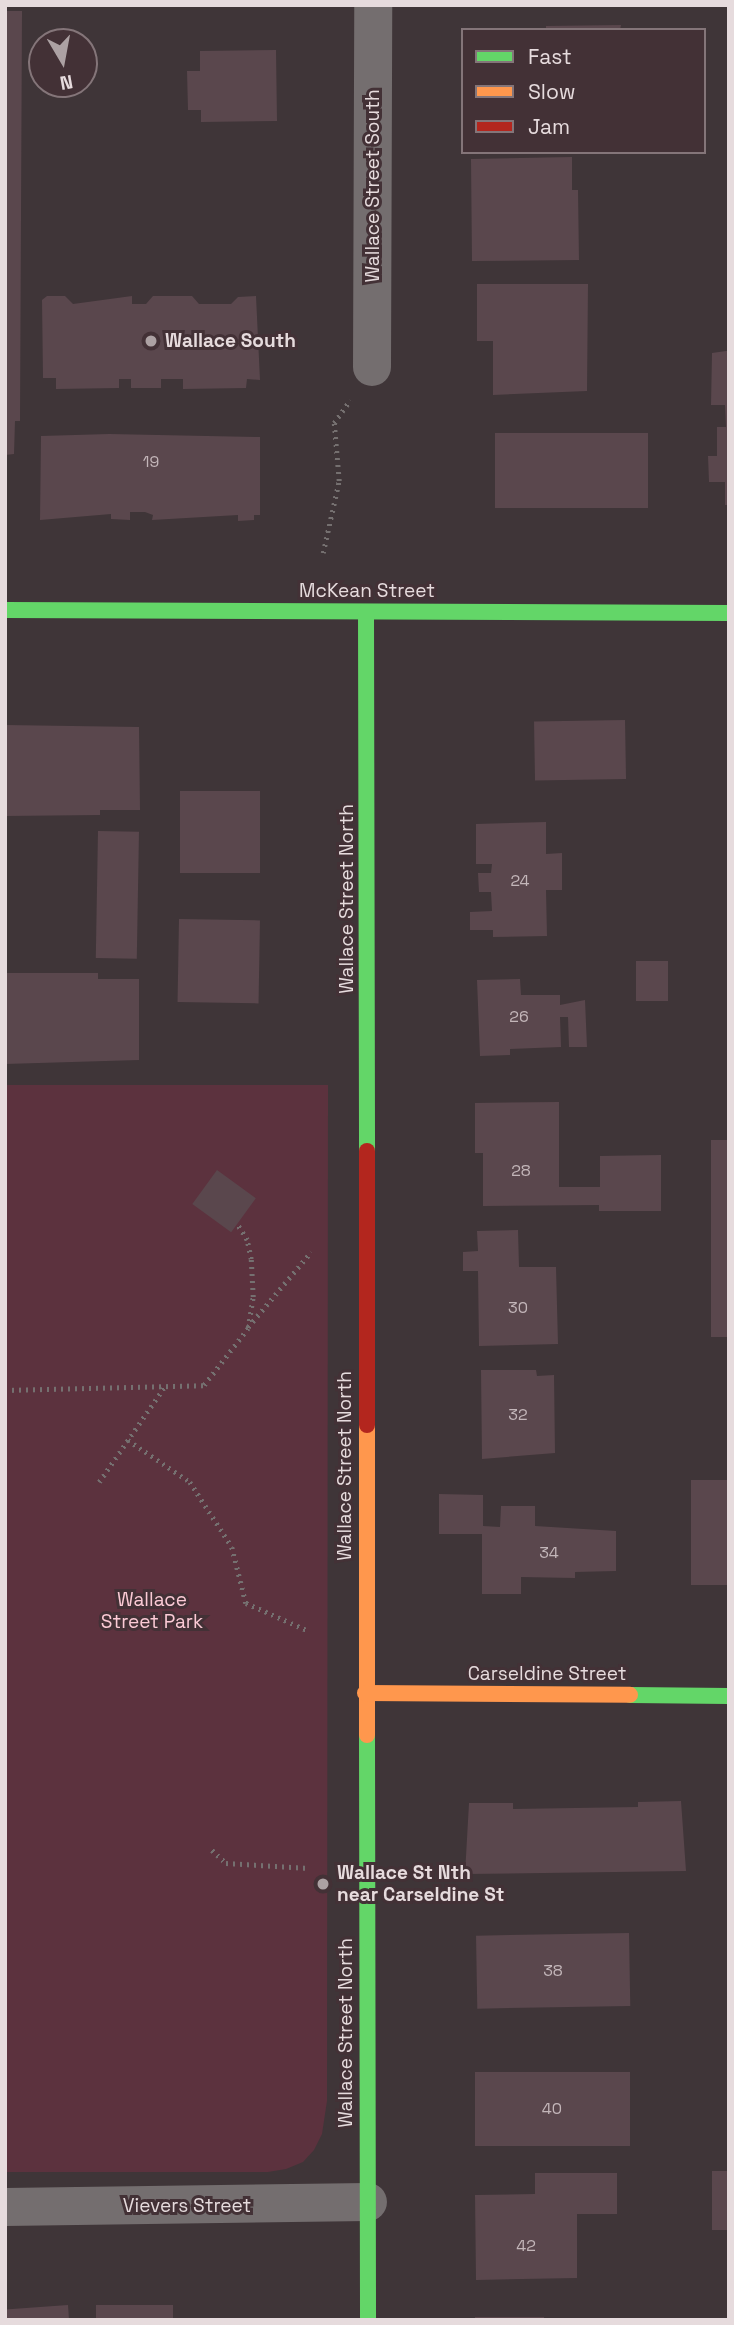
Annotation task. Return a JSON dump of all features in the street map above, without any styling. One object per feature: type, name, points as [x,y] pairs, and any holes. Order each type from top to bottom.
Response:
[{"type":"street","name":"Wallace Street South","points":[[372,367],[373,5]]},
{"type":"street","name":"McKean Street","points":[[5,610],[729,613]]},
{"type":"street","name":"Wallace Street North","points":[[366,612],[365,1693],[368,2320]]},
{"type":"street","name":"Carseldine Street","points":[[365,1693],[729,1696]]},
{"type":"street","name":"Vievers Street","points":[[5,2207],[368,2202]]},
{"type":"path","points":[[323,553],[339,481],[334,423],[372,367]]},
{"type":"path","points":[[237,1224],[247,1240],[251,1259],[253,1297],[248,1328]]},
{"type":"path","points":[[5,1390],[204,1385],[311,1252]]},
{"type":"path","points":[[99,1482],[166,1386]]},
{"type":"path","points":[[128,1440],[190,1482],[232,1547],[246,1603],[309,1631]]},
{"type":"path","points":[[212,1850],[226,1863],[309,1868]]},
{"type":"green space","name":"Wallace Street Park","points":[[5,1085],[328,1085],[327,2101],[322,2134],[314,2150],[303,2162],[286,2169],[268,2172],[5,2172]]},
{"type":"building","points":[[5,11],[22,11],[20,421],[15,421],[14,454],[5,455]]},
{"type":"building","points":[[621,25],[620,28],[546,26]]},
{"type":"building","points":[[276,50],[277,121],[201,122],[201,110],[188,110],[187,71],[200,71],[200,51]]},
{"type":"building","points":[[572,157],[572,190],[578,190],[579,260],[472,261],[471,159]]},
{"type":"building","points":[[477,284],[588,284],[587,391],[493,395],[493,341],[477,341]]},
{"type":"building","name":"Wallace South","points":[[47,296],[65,296],[73,304],[132,296],[132,304],[146,304],[153,296],[192,296],[199,304],[231,304],[238,297],[256,296],[260,380],[247,379],[246,388],[183,389],[183,379],[161,379],[161,388],[131,388],[131,379],[119,379],[119,388],[56,389],[56,378],[43,378],[42,300]]},
{"type":"building","points":[[729,351],[729,505],[725,505],[725,482],[709,482],[708,456],[717,456],[717,427],[726,427],[725,405],[711,405],[712,353]]},
{"type":"building","points":[[495,433],[648,433],[648,508],[495,508]]},
{"type":"building","points":[[109,434],[260,437],[260,515],[254,515],[254,520],[238,521],[238,515],[152,520],[153,515],[145,512],[130,512],[130,520],[111,519],[111,514],[40,520],[41,436]]},
{"type":"building","points":[[625,720],[626,779],[535,781],[534,722]]},
{"type":"building","points":[[5,725],[139,727],[140,810],[100,810],[100,815],[5,816]]},
{"type":"building","points":[[180,791],[260,791],[260,873],[180,873]]},
{"type":"building","points":[[546,822],[546,854],[562,853],[562,890],[546,890],[547,936],[493,937],[493,930],[470,930],[470,912],[492,911],[491,892],[479,892],[478,873],[491,873],[492,864],[476,864],[476,824]]},
{"type":"building","points":[[98,831],[139,832],[137,959],[96,958]]},
{"type":"building","points":[[179,919],[260,920],[259,1003],[178,1002]]},
{"type":"building","points":[[636,961],[668,961],[668,1001],[636,1001]]},
{"type":"building","points":[[5,973],[98,973],[98,979],[139,979],[139,1060],[5,1064]]},
{"type":"building","points":[[520,979],[521,995],[560,995],[560,1005],[585,1000],[587,1047],[569,1047],[568,1017],[560,1017],[561,1047],[510,1049],[510,1055],[480,1056],[477,980]]},
{"type":"building","points":[[559,1102],[559,1187],[600,1187],[600,1156],[661,1155],[661,1211],[599,1211],[599,1205],[483,1206],[483,1153],[475,1153],[475,1103]]},
{"type":"building","points":[[711,1140],[729,1140],[729,1337],[711,1337]]},
{"type":"building","points":[[217,1170],[256,1198],[231,1232],[192,1204]]},
{"type":"building","points":[[518,1230],[519,1267],[556,1267],[558,1344],[479,1346],[478,1271],[463,1271],[463,1252],[478,1251],[477,1231]]},
{"type":"building","points":[[481,1370],[536,1370],[537,1376],[554,1375],[555,1453],[482,1459]]},
{"type":"building","points":[[691,1480],[729,1480],[729,1585],[691,1585]]},
{"type":"building","points":[[439,1494],[483,1495],[483,1526],[500,1527],[501,1506],[535,1506],[535,1526],[616,1531],[616,1571],[575,1572],[575,1578],[521,1577],[521,1594],[482,1594],[482,1534],[439,1534]]},
{"type":"building","points":[[681,1801],[686,1871],[465,1874],[469,1803],[513,1803],[513,1809],[638,1807],[638,1802]]},
{"type":"building","points":[[629,1933],[630,2006],[477,2009],[476,1936]]},
{"type":"building","points":[[475,2072],[630,2072],[630,2146],[475,2146]]},
{"type":"building","points":[[712,2171],[729,2171],[729,2230],[712,2230]]},
{"type":"building","points":[[535,2173],[617,2173],[617,2214],[577,2214],[577,2278],[476,2280],[475,2195],[535,2194]]},
{"type":"building","points":[[68,2305],[69,2320],[6,2320],[5,2309]]},
{"type":"building","points":[[96,2305],[173,2305],[173,2320],[96,2320]]},
{"type":"building","points":[[475,2317],[544,2317],[544,2320],[475,2320]]},
{"type":"traffic: fast","points":[[5,610],[729,613]]},
{"type":"traffic: fast","points":[[366,612],[367,1151]]},
{"type":"traffic: fast","points":[[630,1695],[729,1696]]},
{"type":"traffic: fast","points":[[367,1735],[368,2320]]},
{"type":"traffic: slow","points":[[367,1425],[367,1735]]},
{"type":"traffic: slow","points":[[365,1693],[630,1695]]},
{"type":"traffic: jam","points":[[367,1151],[367,1425]]},
{"type":"place","name":"Wallace South","points":[[151,341]]},
{"type":"place","name":"Wallace St Nth near Carseldine St","points":[[323,1884]]}]
